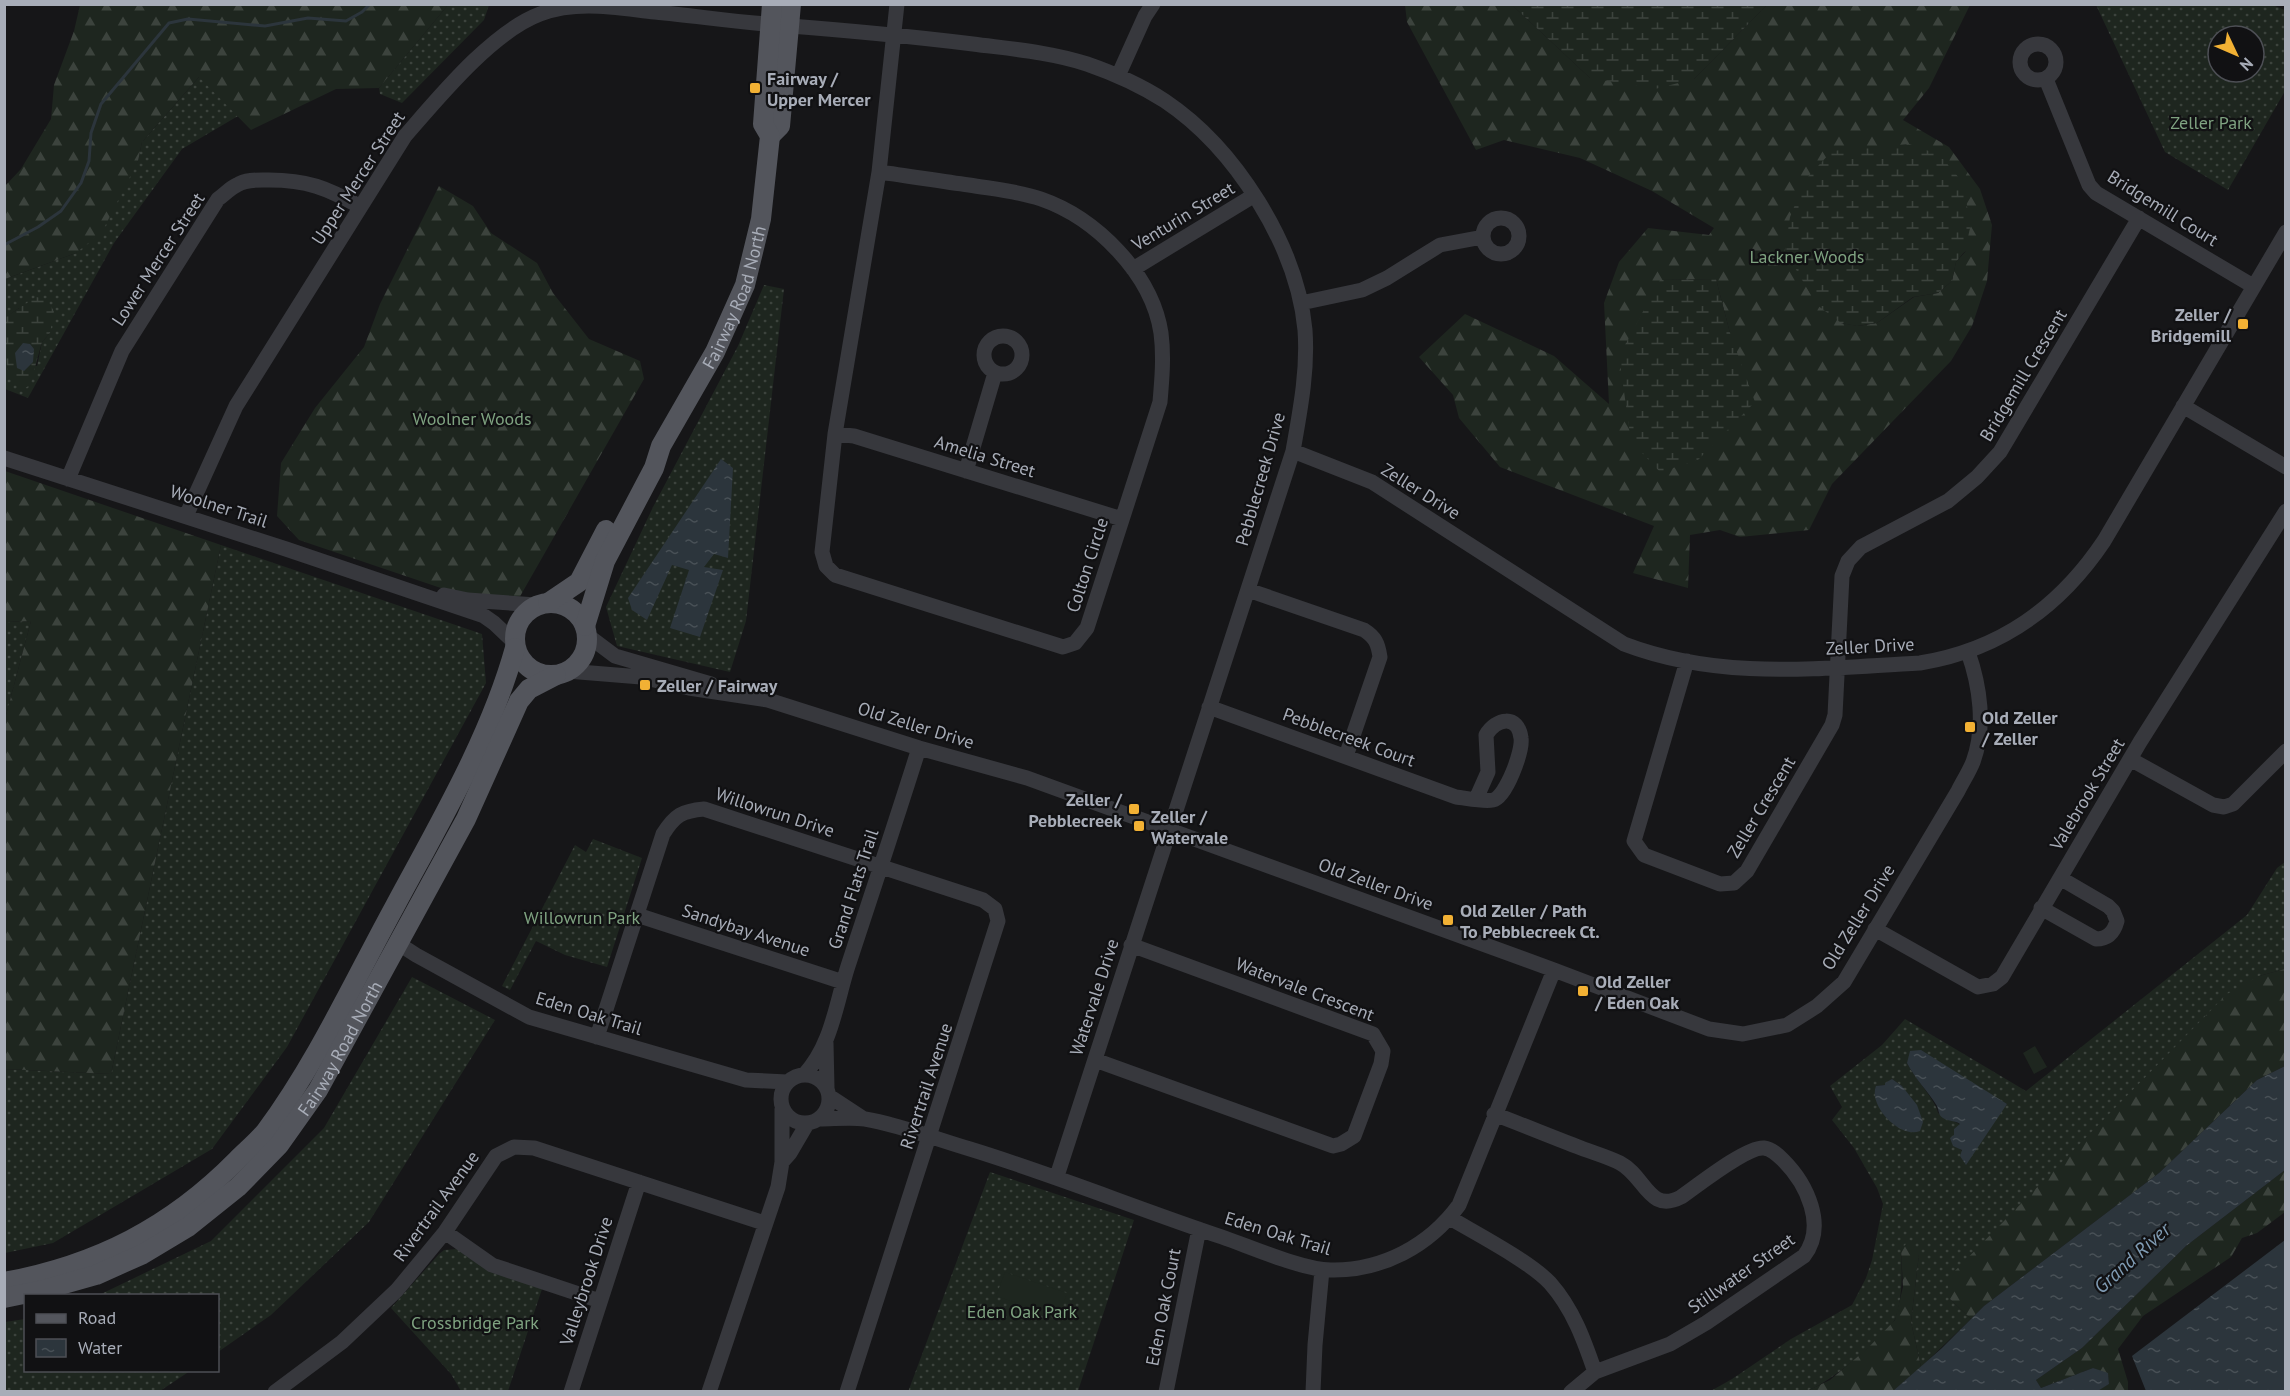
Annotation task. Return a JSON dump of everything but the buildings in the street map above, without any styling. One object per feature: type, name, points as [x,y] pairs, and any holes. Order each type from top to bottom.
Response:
[{"type":"main road","name":"Fairway Road North","points":[[772,4],[780,25]]},
{"type":"main road","name":"Fairway Road North","points":[[586,631],[605,561],[654,468],[661,446],[715,352],[746,285],[761,219],[770,136],[763,124],[780,25],[791,4]]},
{"type":"main road","name":"Fairway Road North","points":[[542,604],[579,582],[643,461],[661,446]]},
{"type":"main road","points":[[542,604],[564,605],[574,610],[586,631],[585,650],[580,660],[562,673],[545,675],[531,670],[521,660],[515,645],[519,620],[528,610],[542,604]]},
{"type":"main road","name":"Fairway Road North","points":[[4,1282],[36,1276],[90,1260],[133,1239],[176,1212],[222,1176],[264,1132],[301,1078],[444,816],[497,704],[515,645]]},
{"type":"main road","name":"Fairway Road North","points":[[4,1298],[96,1275],[143,1254],[188,1227],[237,1187],[279,1145],[318,1090],[399,944],[466,819],[519,701],[529,689],[562,673]]},
{"type":"street","name":"Colton Circle","points":[[879,172],[1015,192],[1063,207],[1094,228],[1113,245],[1133,269],[1150,300],[1160,332],[1163,369],[1160,402],[1087,628],[1075,643],[1063,648],[835,575],[826,566],[822,552],[835,434],[879,172],[897,4]]},
{"type":"street","points":[[1118,76],[1145,16],[1154,4]]},
{"type":"street","name":"Upper Mercer Street","points":[[186,516],[236,406],[359,206],[405,136],[495,40],[529,18],[559,8],[589,5],[780,25]]},
{"type":"street","name":"Pebblecreek Drive","points":[[780,25],[894,34],[1037,52],[1086,64],[1118,76],[1165,101],[1207,137],[1236,168],[1271,224],[1283,248],[1301,303],[1305,331],[1303,394],[1293,451],[1169,830]]},
{"type":"street","name":"Bridgemill Court","points":[[2046,79],[2089,185],[2096,193],[2253,286]]},
{"type":"street","name":"Lower Mercer Street","points":[[68,478],[122,351],[218,200],[238,184],[256,180],[291,180],[307,182],[326,189],[359,206]]},
{"type":"street","name":"Venturin Street","points":[[1133,269],[1253,196]]},
{"type":"street","name":"Bridgemill Crescent","points":[[1836,668],[1842,576],[1848,561],[1862,548],[1948,501],[1977,477],[2000,452],[2139,218]]},
{"type":"street","name":"Zeller Drive","points":[[1293,451],[1372,482],[1624,644],[1644,652],[1716,667],[1763,671],[1920,663],[1968,652],[2010,632],[2039,613],[2065,591],[2087,567],[2286,232]]},
{"type":"street","points":[[1301,303],[1362,290],[1440,245],[1483,237]]},
{"type":"street","points":[[966,471],[995,373]]},
{"type":"street","points":[[2183,405],[2286,467]]},
{"type":"street","name":"Amelia Street","points":[[835,434],[854,436],[1122,519]]},
{"type":"street","name":"Woolner Trail","points":[[4,458],[186,516],[484,616],[515,645]]},
{"type":"street","name":"Valebrook Street","points":[[1875,928],[1978,987],[1993,984],[2002,977],[2130,759],[2286,511]]},
{"type":"street","points":[[1248,590],[1364,630],[1373,636],[1379,646],[1380,657],[1346,756]]},
{"type":"street","name":"Woolner Trail","points":[[420,594],[542,604]]},
{"type":"street","name":"Old Zeller Drive","points":[[586,631],[615,657],[691,677],[739,694]]},
{"type":"street","name":"Old Zeller Drive","points":[[562,673],[630,676],[768,700],[919,748],[1027,778],[1554,970],[1709,1029],[1743,1034],[1787,1025],[1817,1006],[1844,982],[1958,791],[1973,761],[1979,734],[1981,709],[1968,652]]},
{"type":"street","name":"Zeller Crescent","points":[[1687,661],[1634,841],[1644,855],[1720,884],[1734,884],[1747,871],[1826,736],[1835,715],[1836,668]]},
{"type":"street","name":"Pebblecreek Court","points":[[1209,707],[1456,797],[1476,799],[1494,800],[1501,795],[1510,778],[1521,745],[1518,729],[1507,721],[1496,723],[1490,727],[1486,735],[1488,772],[1476,799]]},
{"type":"street","name":"Grand Flats Trail","points":[[804,1074],[813,1065],[826,1043],[843,982],[919,748]]},
{"type":"street","points":[[2130,759],[2213,806],[2223,807],[2233,804],[2286,751]]},
{"type":"street","name":"Willowrun Drive","points":[[597,1037],[663,834],[679,814],[704,809],[881,866]]},
{"type":"street","name":"Watervale Drive","points":[[1057,1176],[1169,830]]},
{"type":"street","name":"Rivertrail Avenue","points":[[847,1392],[998,921],[994,909],[983,900],[881,866]]},
{"type":"street","points":[[2041,908],[2096,939],[2106,938],[2113,931],[2117,921],[2113,911],[2060,878]]},
{"type":"street","name":"Sandybay Avenue","points":[[637,915],[843,982]]},
{"type":"street","name":"Eden Oak Trail","points":[[399,944],[529,1017],[746,1080],[787,1082]]},
{"type":"street","name":"Watervale Crescent","points":[[1095,1060],[1332,1146],[1341,1144],[1354,1136],[1382,1064],[1383,1051],[1373,1034],[1131,945]]},
{"type":"street","name":"Eden Oak Trail","points":[[813,1121],[864,1119],[930,1137],[1057,1176],[1199,1229],[1322,1270],[1374,1265],[1415,1248],[1450,1218],[1459,1205],[1554,970]]},
{"type":"street","name":"Grand Flats Trail","points":[[826,1043],[828,1092]]},
{"type":"street","points":[[710,1392],[764,1223],[778,1187],[782,1162],[781,1094],[787,1082],[798,1075],[804,1074],[817,1078],[828,1092],[829,1105],[813,1121],[782,1162]]},
{"type":"street","name":"Eden Oak Trail","points":[[746,1080],[781,1105]]},
{"type":"street","name":"Eden Oak Trail","points":[[828,1092],[864,1119]]},
{"type":"street","points":[[781,1105],[792,1120],[813,1121]]},
{"type":"street","name":"Stillwater Street","points":[[1494,1114],[1620,1163],[1641,1181],[1655,1200],[1661,1203],[1672,1202],[1681,1197],[1742,1155],[1763,1148],[1774,1151],[1792,1169],[1811,1204],[1814,1234],[1812,1245],[1804,1256],[1707,1323],[1670,1344],[1595,1372]]},
{"type":"street","name":"Rivertrail Avenue","points":[[275,1392],[361,1326],[408,1278],[445,1232],[491,1161],[501,1152],[514,1147],[534,1148],[764,1223]]},
{"type":"street","name":"Valleybrook Drive","points":[[571,1392],[639,1182]]},
{"type":"street","points":[[1450,1218],[1531,1268],[1549,1282],[1575,1320],[1595,1372],[1571,1392]]},
{"type":"street","name":"Eden Oak Court","points":[[1166,1392],[1199,1229]]},
{"type":"street","points":[[445,1232],[492,1265],[600,1301]]},
{"type":"street","points":[[1313,1392],[1322,1270]]},
{"type":"green space","points":[[80,4],[448,5],[379,88],[336,89],[251,130],[199,77],[142,142],[138,161],[102,232],[76,253],[5,279],[5,186],[21,169],[51,119],[54,85],[74,31]]},
{"type":"green space","points":[[1767,4],[1694,79],[1655,89],[1590,78],[1512,5],[1505,5]]},
{"type":"green space","name":"Zeller Park","points":[[2270,4],[2285,10],[2285,91],[2228,190],[2165,152],[2096,5]]},
{"type":"green space","points":[[448,5],[489,5],[484,20],[402,103],[380,94],[379,88]]},
{"type":"green space","name":"Lackner Woods","points":[[1405,5],[1512,5],[1590,78],[1694,79],[1767,5],[1970,5],[1929,88],[1903,120],[1949,147],[1980,189],[1992,225],[1987,281],[1972,326],[1951,361],[1832,484],[1809,530],[1740,537],[1720,530],[1690,535],[1688,588],[1633,573],[1654,526],[1500,467],[1459,418],[1453,395],[1419,357],[1465,314],[1554,356],[1609,404],[1604,303],[1619,262],[1648,228],[1709,235],[1714,228],[1652,191],[1580,158],[1504,140],[1476,150],[1407,22]],"holes":[[[1966,251],[1956,262],[1952,281],[1938,293],[1914,297],[1877,323],[1858,326],[1841,323]],[[1716,279],[1730,333],[1660,280]]]},
{"type":"green space","points":[[200,76],[238,116],[182,149],[114,243],[28,398],[5,389],[4,357],[37,366],[42,342],[50,333],[19,308],[5,318],[5,279],[76,253],[138,161],[142,142]]},
{"type":"green space","points":[[1909,144],[1940,155],[1964,184],[1970,228],[1965,251],[1956,262],[1952,281],[1938,293],[1913,297],[1877,323],[1857,326],[1841,323],[1817,305],[1785,251],[1790,217],[1805,180],[1832,151]]},
{"type":"green space","name":"Woolner Woods","points":[[439,186],[473,206],[491,233],[537,263],[553,293],[589,339],[640,361],[644,379],[518,600],[494,606],[299,540],[277,516],[281,463],[315,408],[364,347],[380,304]]},
{"type":"green space","points":[[1716,279],[1730,333],[1755,402],[1698,460],[1660,472],[1631,441],[1619,356],[1660,280]]},
{"type":"green space","points":[[764,285],[784,289],[746,621],[730,672],[617,646],[606,607],[653,507],[738,346]]},
{"type":"green space","points":[[36,297],[46,299],[54,311],[50,333],[42,342],[30,385],[22,390],[10,378],[5,357],[4,318]]},
{"type":"green space","points":[[5,471],[221,545],[111,1074],[5,1069],[5,719],[31,621],[5,622]]},
{"type":"green space","points":[[221,545],[482,634],[486,683],[287,1047],[212,1149],[53,1243],[5,1253],[4,1069],[111,1074]]},
{"type":"green space","points":[[31,621],[5,719],[5,622]]},
{"type":"green space","name":"Willowrun Park","points":[[593,839],[642,858],[607,967],[565,955],[536,941],[510,990],[502,986],[575,845],[586,852]]},
{"type":"green space","points":[[2285,862],[2285,969],[2259,976],[1950,1299],[1971,1319],[1921,1367],[1911,1322],[1919,1254],[1901,1249],[1901,1291],[1896,1317],[1882,1335],[1855,1360],[1826,1381],[1805,1391],[1709,1392],[1791,1339],[1852,1305],[1866,1278],[1872,1260],[1883,1204],[1877,1188],[1854,1148],[1832,1120],[1842,1107],[1830,1086],[1882,1045],[1905,1019],[2026,1091],[2247,915],[2277,868]],"holes":[[[1907,1063],[2007,1104],[1962,1151],[1958,1147],[1954,1129],[1961,1125],[1938,1113],[1934,1102]],[[1892,1079],[1902,1086],[1920,1117],[1901,1129],[1892,1123],[1876,1086],[1885,1085]]]},
{"type":"green space","points":[[2285,969],[2285,1066],[2257,1080],[2159,1173],[1984,1306],[1971,1319],[1950,1299],[1947,1279],[2227,994],[2259,976]]},
{"type":"green space","points":[[412,977],[495,1020],[369,1222],[271,1315],[219,1351],[219,1294],[101,1294],[211,1241],[324,1128]]},
{"type":"green space","points":[[2035,1046],[2047,1067],[2034,1074],[2023,1053]]},
{"type":"green space","points":[[2285,1170],[2285,1212],[2257,1233],[2242,1238],[2231,1257],[2143,1316],[2118,1349],[2128,1382],[2128,1391],[2096,1391],[2109,1384],[2108,1374],[2093,1368],[2041,1388],[2036,1380],[2082,1348],[2186,1246]]},
{"type":"green space","name":"Eden Oak Park","points":[[990,1172],[1134,1220],[1078,1391],[908,1392]]},
{"type":"green space","points":[[1910,1240],[1919,1254],[1911,1322],[1921,1367],[1893,1391],[1807,1391],[1830,1380],[1868,1348],[1895,1320],[1903,1287],[1901,1249]]},
{"type":"green space","name":"Crossbridge Park","points":[[457,1249],[542,1289],[508,1391],[461,1391],[451,1374],[391,1308],[439,1254],[444,1250]]},
{"type":"green space","points":[[1005,1272],[1067,1293],[1059,1317],[996,1296]]},
{"type":"green space","points":[[24,1319],[24,1372],[188,1372],[160,1391],[5,1391],[5,1322]]},
{"type":"water","points":[[23,343],[30,344],[34,349],[33,362],[24,371],[17,368],[15,353]]},
{"type":"water","points":[[721,459],[733,468],[728,558],[714,554],[704,567],[723,570],[700,637],[670,628],[689,570],[672,565],[647,620],[632,610],[628,598]]},
{"type":"water","points":[[1921,1050],[2007,1104],[1966,1165],[1960,1156],[1962,1150],[1953,1146],[1950,1138],[1954,1135],[1954,1129],[1960,1124],[1941,1117],[1937,1106],[1907,1063],[1910,1051]]},
{"type":"water","name":"Grand River","points":[[2285,1066],[2285,1170],[2186,1246],[2082,1348],[2036,1380],[2041,1388],[2093,1368],[2108,1373],[2109,1384],[2096,1392],[1893,1391],[1942,1348],[1984,1306],[2159,1173],[2257,1080]]},
{"type":"water","points":[[1892,1079],[1902,1086],[1917,1105],[1923,1122],[1920,1131],[1912,1132],[1895,1126],[1881,1111],[1875,1094],[1876,1086],[1885,1085]]},
{"type":"water","points":[[2285,1240],[2285,1391],[2146,1391],[2132,1356]]},
{"type":"waterway","points":[[4,245],[38,227],[61,211],[81,183],[89,161],[91,133],[101,104],[169,23],[188,19],[265,26],[308,18],[346,21],[362,12],[370,4]]},
{"type":"place","name":"Fairway / Upper Mercer","points":[[755,88]]},
{"type":"place","name":"Zeller / Bridgemill","points":[[2243,324]]},
{"type":"place","name":"Zeller / Fairway","points":[[645,685]]},
{"type":"place","name":"Old Zeller / Zeller","points":[[1970,727]]},
{"type":"place","name":"Zeller / Pebblecreek","points":[[1134,809]]},
{"type":"place","name":"Zeller / Watervale","points":[[1139,826]]},
{"type":"place","name":"Old Zeller / Path To Pebblecreek Ct.","points":[[1448,920]]},
{"type":"place","name":"Old Zeller / Eden Oak","points":[[1583,991]]}]
